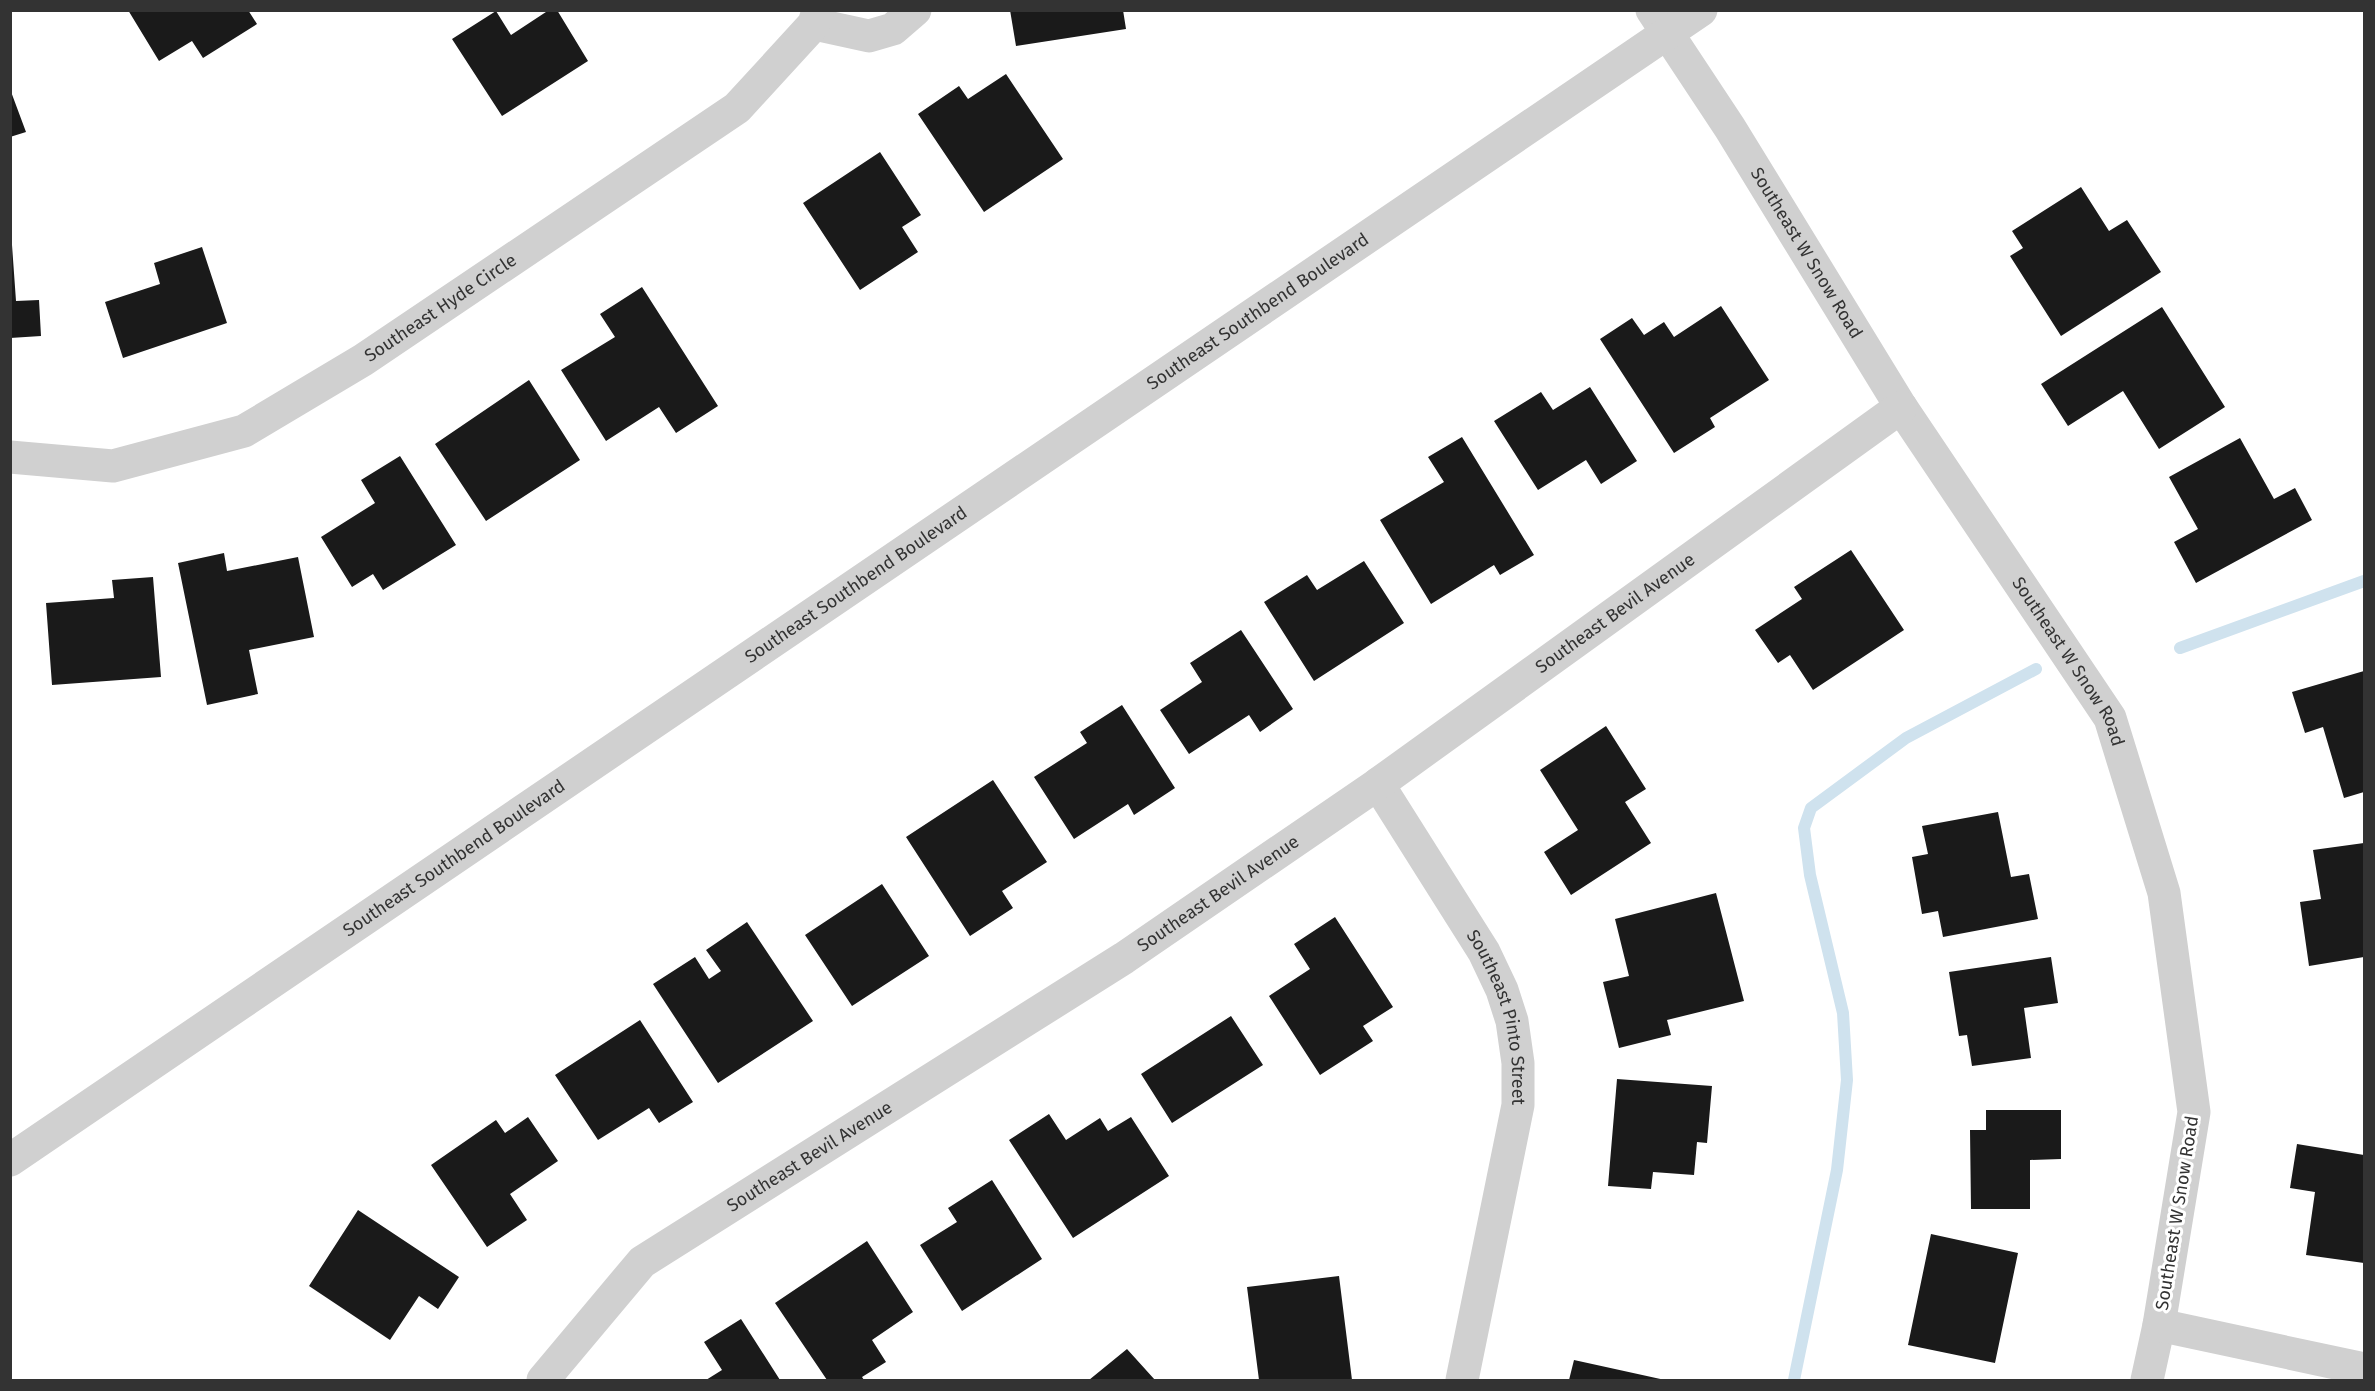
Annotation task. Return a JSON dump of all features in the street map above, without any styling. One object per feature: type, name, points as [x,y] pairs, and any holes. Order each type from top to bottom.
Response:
[{"type":"street","name":"Southeast Hyde Circle","points":[[10,457],[113,466],[244,431],[363,360],[737,108],[816,17],[869,36],[893,30],[915,10]]},
{"type":"street","name":"Southeast Southbend Boulevard","points":[[10,1160],[1659,22],[1701,10]]},
{"type":"street","name":"Southeast W Snow Road","points":[[1659,22],[1730,128],[1901,407],[2110,718],[2164,893],[2194,1112],[2159,1325],[2147,1380]]},
{"type":"street","name":"Southeast Bevil Avenue","points":[[543,1380],[642,1262],[1124,958],[1378,784],[1901,407]]},
{"type":"street","name":"Southeast Pinto Street","points":[[1378,784],[1484,952],[1502,990],[1512,1021],[1518,1063],[1518,1105],[1462,1380]]},
{"type":"street","points":[[2159,1325],[2364,1369]]},
{"type":"building","points":[[128,10],[248,10],[257,24],[203,58],[192,41],[159,61]]},
{"type":"building","points":[[549,10],[557,10],[588,61],[502,116],[452,39],[496,11],[511,35]]},
{"type":"building","points":[[1010,10],[1123,10],[1126,29],[1016,46]]},
{"type":"building","points":[[1006,74],[1063,159],[984,212],[918,114],[959,86],[968,99]]},
{"type":"building","points":[[10,89],[26,132],[10,137]]},
{"type":"building","points":[[880,152],[921,215],[902,227],[918,252],[860,290],[803,203]]},
{"type":"building","points":[[2081,187],[2109,231],[2127,220],[2161,272],[2061,336],[2010,256],[2023,248],[2012,231]]},
{"type":"building","points":[[10,245],[12,245],[16,301],[39,300],[41,336],[10,338]]},
{"type":"building","points":[[202,247],[227,323],[123,358],[105,302],[160,284],[154,263]]},
{"type":"building","points":[[642,287],[718,406],[676,433],[659,407],[606,441],[561,370],[615,337],[600,314]]},
{"type":"building","points":[[1721,306],[1769,380],[1710,418],[1715,427],[1674,453],[1600,339],[1632,318],[1644,335],[1664,322],[1674,337]]},
{"type":"building","points":[[2162,307],[2225,407],[2159,449],[2123,391],[2068,426],[2041,384]]},
{"type":"building","points":[[529,380],[580,460],[486,521],[435,444]]},
{"type":"building","points":[[1590,387],[1637,461],[1601,484],[1586,460],[1538,490],[1494,421],[1541,392],[1553,410]]},
{"type":"building","points":[[1462,437],[1534,555],[1500,575],[1494,565],[1431,604],[1380,520],[1444,482],[1428,457]]},
{"type":"building","points":[[2240,438],[2274,499],[2295,488],[2312,520],[2196,583],[2174,542],[2198,529],[2169,477]]},
{"type":"building","points":[[400,456],[456,545],[383,590],[373,574],[352,587],[321,537],[375,503],[361,480]]},
{"type":"building","points":[[1851,550],[1904,630],[1813,690],[1790,655],[1778,663],[1755,630],[1802,599],[1794,587]]},
{"type":"building","points":[[224,553],[227,571],[298,557],[314,637],[249,650],[258,694],[207,705],[178,563]]},
{"type":"building","points":[[1364,561],[1404,623],[1314,681],[1264,602],[1307,575],[1317,590]]},
{"type":"building","points":[[153,577],[161,677],[52,685],[46,603],[114,598],[112,580]]},
{"type":"building","points":[[1241,630],[1293,709],[1260,732],[1249,715],[1189,754],[1160,710],[1202,682],[1190,663]]},
{"type":"building","points":[[2364,671],[2364,792],[2344,798],[2323,727],[2305,733],[2292,692]]},
{"type":"building","points":[[1122,705],[1175,788],[1134,815],[1128,804],[1074,839],[1034,777],[1087,743],[1080,732]]},
{"type":"building","points":[[1606,726],[1646,789],[1625,802],[1651,843],[1571,895],[1544,852],[1578,830],[1540,770]]},
{"type":"building","points":[[993,780],[1047,862],[1002,891],[1013,908],[970,936],[906,837]]},
{"type":"building","points":[[1998,812],[2011,877],[2029,874],[2038,919],[1943,937],[1938,911],[1922,914],[1912,857],[1928,854],[1922,826]]},
{"type":"building","points":[[2364,843],[2364,957],[2309,966],[2300,902],[2321,899],[2313,850]]},
{"type":"building","points":[[882,884],[929,956],[852,1006],[805,935]]},
{"type":"building","points":[[1716,893],[1744,1001],[1667,1020],[1671,1035],[1619,1048],[1603,982],[1629,976],[1615,919]]},
{"type":"building","points":[[1335,917],[1393,1007],[1363,1026],[1373,1041],[1320,1075],[1269,996],[1310,969],[1294,944]]},
{"type":"building","points":[[747,922],[813,1021],[718,1083],[653,984],[695,957],[709,979],[721,971],[706,950]]},
{"type":"building","points":[[2051,957],[2058,1003],[2024,1008],[2031,1058],[1972,1066],[1967,1035],[1959,1036],[1949,972]]},
{"type":"building","points":[[1231,1016],[1263,1065],[1172,1123],[1141,1074]]},
{"type":"building","points":[[640,1020],[693,1102],[659,1123],[649,1108],[598,1140],[555,1075]]},
{"type":"building","points":[[1617,1079],[1712,1086],[1707,1143],[1697,1142],[1694,1175],[1653,1172],[1651,1189],[1608,1186]]},
{"type":"building","points":[[1986,1110],[2061,1110],[2061,1159],[2030,1160],[2030,1209],[1971,1209],[1970,1130],[1986,1130]]},
{"type":"building","points":[[1049,1114],[1066,1140],[1100,1118],[1108,1131],[1131,1117],[1169,1176],[1073,1238],[1009,1140]]},
{"type":"building","points":[[528,1117],[558,1161],[510,1194],[527,1220],[487,1247],[431,1165],[496,1120],[505,1133]]},
{"type":"building","points":[[2297,1144],[2364,1155],[2364,1263],[2306,1255],[2315,1192],[2290,1188]]},
{"type":"building","points":[[992,1180],[1042,1259],[962,1311],[920,1245],[957,1222],[948,1208]]},
{"type":"building","points":[[358,1210],[459,1277],[438,1309],[419,1296],[390,1340],[309,1286]]},
{"type":"building","points":[[1931,1234],[2018,1253],[1995,1363],[1908,1345]]},
{"type":"building","points":[[867,1241],[913,1312],[872,1340],[886,1362],[862,1377],[864,1380],[827,1380],[775,1303]]},
{"type":"building","points":[[1339,1276],[1352,1380],[1259,1380],[1247,1287]]},
{"type":"building","points":[[741,1319],[780,1380],[706,1380],[722,1370],[704,1342]]},
{"type":"building","points":[[1127,1349],[1155,1380],[1089,1380]]},
{"type":"building","points":[[1574,1360],[1665,1380],[1569,1380]]},
{"type":"waterway","points":[[2180,648],[2364,581]]},
{"type":"waterway","points":[[1794,1380],[1837,1170],[1847,1080],[1843,1013],[1810,875],[1804,828],[1811,808],[1906,738],[2036,669]]}]
